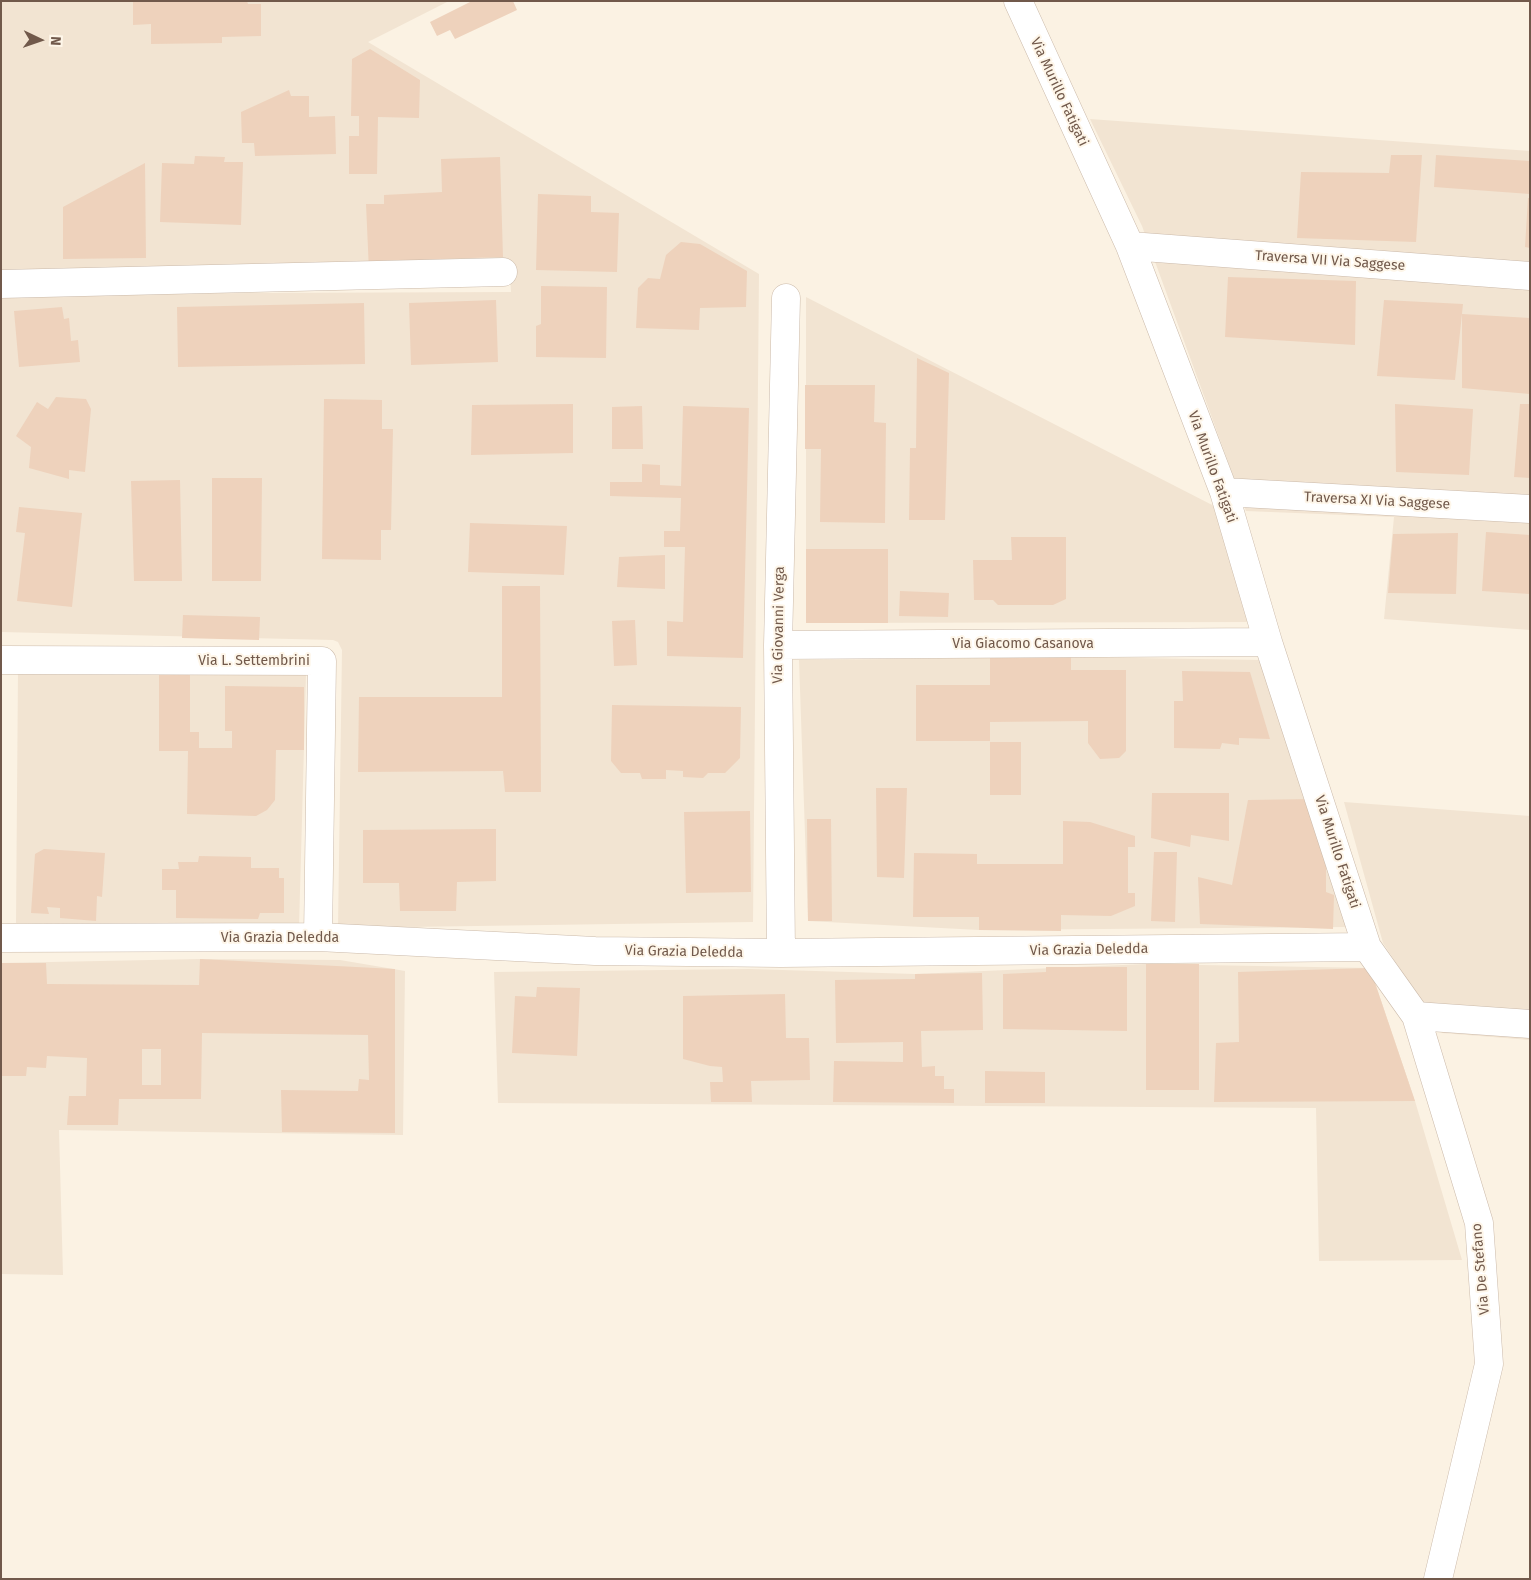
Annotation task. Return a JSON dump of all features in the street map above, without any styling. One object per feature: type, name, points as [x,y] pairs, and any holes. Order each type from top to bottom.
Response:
[{"type":"street","name":"Via Murillo Fatigati","points":[[1018,1],[1130,246],[1224,492],[1268,642],[1368,947]]},
{"type":"street","name":"Traversa VII Via Saggese","points":[[1130,246],[1530,276]]},
{"type":"street","points":[[1,284],[503,272]]},
{"type":"street","name":"Via Giovanni Verga","points":[[781,953],[778,645],[786,298]]},
{"type":"street","name":"Traversa XI Via Saggese","points":[[1224,492],[1530,509]]},
{"type":"street","name":"Via Giacomo Casanova","points":[[778,645],[1268,642]]},
{"type":"street","name":"Via L. Settembrini","points":[[1,660],[322,661],[318,937]]},
{"type":"street","name":"Via Grazia Deledda","points":[[1,938],[318,937],[595,951],[781,953],[1368,947]]},
{"type":"street","name":"Via De Stefano","points":[[1368,947],[1416,1016],[1479,1223],[1489,1364],[1438,1579]]},
{"type":"street","points":[[1416,1016],[1530,1024]]},
{"type":"shaded area","points":[[1,1],[449,1],[368,42],[759,274],[753,922],[338,928],[342,650],[338,642],[333,640],[1,632],[1,294],[511,292],[510,274],[1,274]]},
{"type":"shaded area","points":[[1090,119],[1530,151],[1530,630],[1384,619],[1394,517],[1246,511],[1142,226]]},
{"type":"shaded area","points":[[806,297],[1218,508],[1255,622],[806,623]]},
{"type":"shaded area","points":[[1071,657],[1262,660],[1347,927],[979,930],[808,921],[799,660]]},
{"type":"shaded area","points":[[18,670],[306,675],[299,927],[16,923]]},
{"type":"shaded area","points":[[1344,802],[1530,816],[1530,1040],[1442,1033],[1383,943]]},
{"type":"shaded area","points":[[200,959],[340,960],[405,971],[403,1135],[59,1130],[63,1275],[1,1274],[1,963]]},
{"type":"shaded area","points":[[1146,964],[1370,968],[1415,1101],[1462,1260],[1319,1261],[1316,1108],[498,1103],[494,972],[749,969],[915,974]]},
{"type":"building","points":[[133,1],[247,1],[248,4],[261,4],[261,36],[222,37],[222,43],[151,44],[151,24],[133,25]]},
{"type":"building","points":[[472,1],[513,1],[517,10],[455,39],[450,30],[437,36],[430,22]]},
{"type":"building","points":[[370,49],[420,80],[419,118],[378,117],[377,174],[349,174],[349,136],[359,136],[359,116],[351,116],[352,59]]},
{"type":"building","points":[[289,90],[291,96],[309,96],[309,117],[335,116],[336,154],[255,156],[254,143],[242,143],[241,112]]},
{"type":"building","points":[[1391,155],[1422,155],[1416,242],[1297,238],[1301,172],[1389,173]]},
{"type":"building","points":[[1436,155],[1530,161],[1530,194],[1434,187]]},
{"type":"building","points":[[195,156],[225,157],[224,162],[243,162],[241,225],[160,222],[162,163],[194,164]]},
{"type":"building","points":[[500,157],[503,257],[439,259],[439,269],[369,271],[366,204],[384,204],[384,195],[442,192],[441,159]]},
{"type":"building","points":[[145,163],[146,258],[63,259],[63,207]]},
{"type":"building","points":[[538,194],[591,196],[591,212],[619,213],[617,272],[536,270]]},
{"type":"building","points":[[1528,198],[1530,198],[1530,248],[1525,247]]},
{"type":"building","points":[[681,242],[700,244],[747,271],[746,307],[700,308],[699,330],[636,328],[638,288],[648,278],[660,279],[666,255]]},
{"type":"building","points":[[1228,277],[1356,281],[1355,345],[1225,337]]},
{"type":"building","points":[[541,286],[607,287],[606,358],[536,357],[536,326],[541,324]]},
{"type":"building","points":[[496,300],[498,362],[411,365],[409,303]]},
{"type":"building","points":[[1384,300],[1463,304],[1455,380],[1377,376]]},
{"type":"building","points":[[364,303],[365,364],[178,367],[177,307]]},
{"type":"building","points":[[62,307],[64,319],[69,318],[71,341],[78,340],[80,362],[19,367],[14,311]]},
{"type":"building","points":[[1462,314],[1530,318],[1530,394],[1462,388]]},
{"type":"building","points":[[917,358],[949,373],[945,520],[909,520],[910,448],[916,448]]},
{"type":"building","points":[[805,385],[875,385],[874,422],[886,423],[885,523],[820,522],[821,449],[805,449]]},
{"type":"building","points":[[56,397],[86,399],[91,409],[85,472],[69,470],[69,479],[29,468],[31,447],[16,436],[37,402],[48,409]]},
{"type":"building","points":[[324,399],[382,400],[382,429],[393,429],[391,530],[381,530],[381,560],[322,559]]},
{"type":"building","points":[[573,404],[573,453],[471,455],[472,405]]},
{"type":"building","points":[[1395,404],[1473,409],[1469,475],[1396,472]]},
{"type":"building","points":[[1520,404],[1530,404],[1530,478],[1514,477]]},
{"type":"building","points":[[642,406],[643,449],[612,449],[612,407]]},
{"type":"building","points":[[683,406],[749,408],[743,658],[667,656],[667,621],[683,622],[685,547],[664,547],[664,531],[680,531],[681,498],[610,496],[610,482],[642,482],[642,464],[660,465],[660,485],[681,486]]},
{"type":"building","points":[[212,478],[262,478],[261,581],[212,581]]},
{"type":"building","points":[[180,480],[182,581],[134,581],[131,481]]},
{"type":"building","points":[[19,507],[82,513],[72,607],[17,601],[25,533],[16,532]]},
{"type":"building","points":[[470,523],[567,526],[564,575],[468,572]]},
{"type":"building","points":[[1486,532],[1530,535],[1530,594],[1482,591]]},
{"type":"building","points":[[1458,533],[1456,594],[1388,593],[1393,534]]},
{"type":"building","points":[[1011,537],[1066,537],[1066,599],[1053,605],[998,605],[993,600],[974,600],[973,560],[1012,560]]},
{"type":"building","points":[[806,549],[888,549],[888,623],[806,623]]},
{"type":"building","points":[[665,555],[665,589],[617,587],[619,557]]},
{"type":"building","points":[[502,586],[540,586],[541,792],[505,792],[503,771],[358,772],[359,697],[502,697]]},
{"type":"building","points":[[900,591],[949,593],[948,617],[899,616]]},
{"type":"building","points":[[183,615],[260,617],[259,640],[182,638]]},
{"type":"building","points":[[635,620],[637,665],[614,666],[612,621]]},
{"type":"building","points":[[1071,657],[1071,670],[1126,670],[1126,751],[1119,758],[1100,759],[1088,743],[1088,721],[990,722],[990,741],[916,741],[916,685],[990,685],[990,658]]},
{"type":"building","points":[[1182,671],[1250,672],[1270,739],[1239,738],[1239,745],[1222,743],[1220,749],[1174,748],[1174,701],[1183,701]]},
{"type":"building","points":[[159,673],[190,673],[190,732],[199,732],[199,748],[232,748],[232,731],[225,731],[225,686],[304,687],[304,750],[276,750],[275,800],[267,810],[256,816],[187,814],[188,751],[159,751]]},
{"type":"building","points":[[612,705],[741,707],[740,758],[725,773],[708,773],[703,778],[683,777],[683,771],[666,770],[666,779],[642,779],[640,773],[621,773],[611,761]]},
{"type":"building","points":[[990,742],[1021,742],[1021,795],[990,795]]},
{"type":"building","points":[[876,788],[907,788],[904,878],[877,877]]},
{"type":"building","points":[[1152,793],[1229,793],[1229,841],[1191,835],[1190,847],[1151,838]]},
{"type":"building","points":[[1310,799],[1326,864],[1326,892],[1334,895],[1333,929],[1200,924],[1198,877],[1232,885],[1248,800]]},
{"type":"building","points":[[750,811],[751,892],[686,893],[684,812]]},
{"type":"building","points":[[807,819],[831,819],[832,921],[808,921]]},
{"type":"building","points":[[1063,821],[1090,822],[1135,836],[1135,847],[1128,847],[1128,893],[1135,893],[1135,906],[1111,916],[1061,915],[1061,931],[979,930],[979,917],[913,917],[914,853],[977,854],[977,864],[1063,864]]},
{"type":"building","points":[[496,829],[496,881],[457,882],[456,911],[400,911],[399,883],[363,883],[363,830]]},
{"type":"building","points":[[44,849],[105,853],[102,897],[97,896],[96,921],[60,918],[60,908],[47,907],[49,914],[31,913],[35,854]]},
{"type":"building","points":[[1154,852],[1177,852],[1175,922],[1151,921]]},
{"type":"building","points":[[199,856],[251,857],[251,868],[279,868],[279,878],[284,878],[284,913],[260,913],[258,919],[176,918],[176,890],[162,890],[162,869],[179,869],[178,862],[198,862]]},
{"type":"building","points":[[200,959],[395,969],[395,1133],[282,1132],[281,1090],[358,1091],[359,1079],[369,1080],[368,1035],[202,1033],[201,1099],[119,1099],[118,1125],[67,1125],[69,1096],[86,1096],[87,1058],[47,1056],[46,1068],[27,1067],[26,1076],[1,1076],[1,963],[46,963],[47,984],[199,985]],"holes":[[[142,1049],[161,1049],[161,1085],[142,1085]]]},
{"type":"building","points":[[1146,964],[1199,964],[1199,1090],[1146,1090]]},
{"type":"building","points":[[1046,967],[1127,967],[1127,1031],[1003,1029],[1003,974],[1046,972]]},
{"type":"building","points":[[1370,968],[1415,1101],[1214,1102],[1216,1043],[1239,1042],[1238,972]]},
{"type":"building","points":[[982,973],[983,1030],[921,1031],[922,1067],[935,1066],[935,1076],[944,1076],[944,1089],[954,1089],[954,1103],[833,1102],[834,1061],[903,1062],[903,1042],[836,1043],[835,980],[915,979],[915,974]]},
{"type":"building","points":[[537,987],[580,988],[577,1056],[512,1053],[515,996],[536,997]]},
{"type":"building","points":[[785,994],[786,1038],[809,1038],[810,1080],[751,1081],[752,1102],[711,1102],[710,1082],[723,1082],[722,1067],[683,1059],[683,996]]},
{"type":"building","points":[[985,1071],[1045,1072],[1045,1103],[985,1103]]}]
